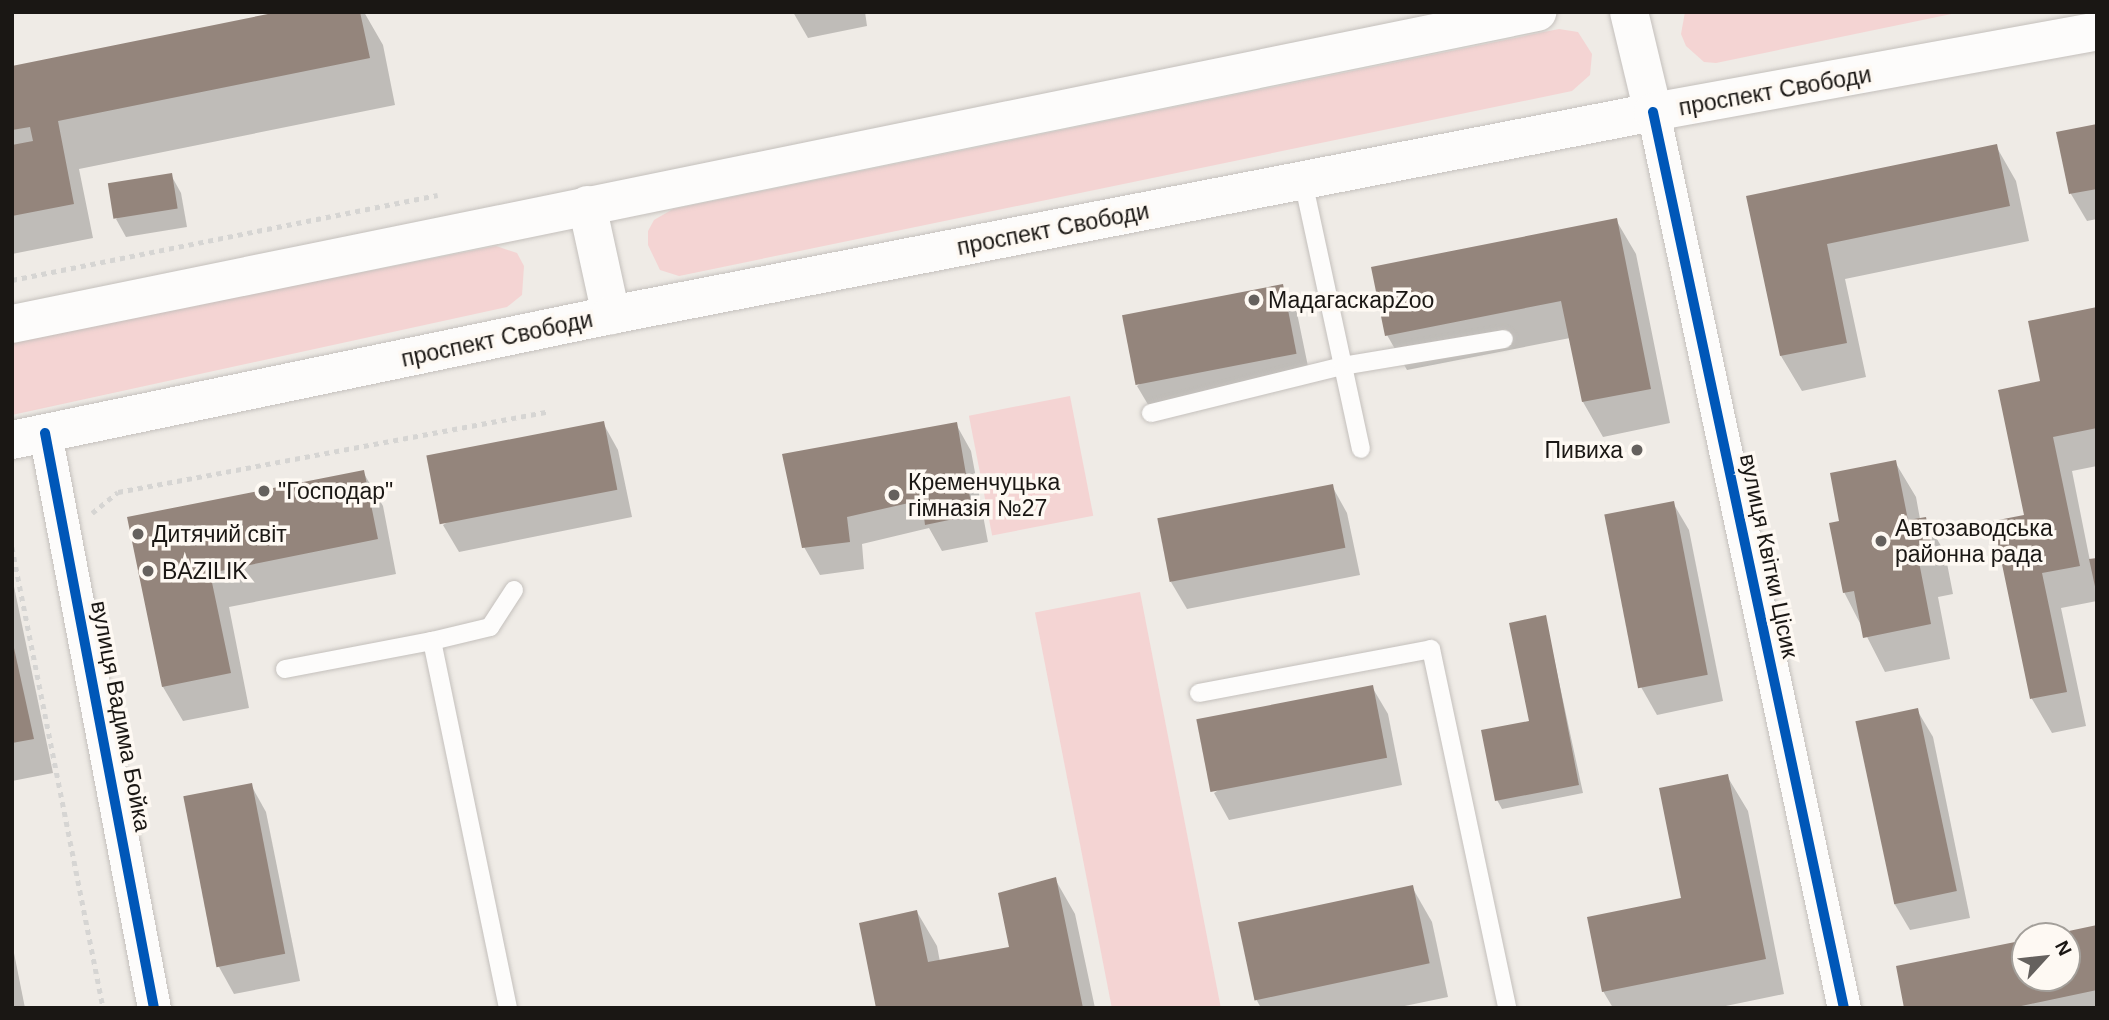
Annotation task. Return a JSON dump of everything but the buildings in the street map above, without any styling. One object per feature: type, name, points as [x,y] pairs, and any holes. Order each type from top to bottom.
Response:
[{"type":"highway","points":[[12,324],[1537,12]]},
{"type":"highway","points":[[1629,12],[1653,112]]},
{"type":"highway","name":"проспект Свободи","points":[[29,436],[611,315],[1653,112],[2097,32]]},
{"type":"highway","points":[[587,205],[611,315]]},
{"type":"street","name":"вулиця Квітки Цісик","points":[[1653,112],[1844,1008]]},
{"type":"street","name":"вулиця Вадима Бойка","points":[[29,436],[154,1008]]},
{"type":"lane","points":[[1303,181],[1361,449]]},
{"type":"lane","points":[[1151,413],[1343,366],[1504,339]]},
{"type":"lane","points":[[285,669],[432,642],[490,627],[514,590]]},
{"type":"lane","points":[[432,642],[508,1008]]},
{"type":"lane","points":[[1199,694],[1431,649],[1507,1008]]},
{"type":"path","points":[[12,280],[438,195]]},
{"type":"path","points":[[94,528],[92,514],[118,492],[549,411]]},
{"type":"path","points":[[12,547],[103,1008]]},
{"type":"shaded area","points":[[1685,12],[1961,12],[1716,63],[1704,62],[1686,46],[1681,34]]},
{"type":"shaded area","points":[[1559,29],[1578,32],[1592,54],[1590,75],[1572,91],[679,276],[660,270],[648,245],[648,231],[654,220],[673,209]]},
{"type":"shaded area","points":[[496,246],[517,253],[524,266],[522,295],[507,307],[12,415],[12,341]]},
{"type":"shaded area","points":[[1070,396],[1093,516],[992,535],[969,416]]},
{"type":"shaded area","points":[[1140,592],[1221,1008],[1112,1008],[1035,612]]},
{"type":"cycle path","points":[[1653,112],[1844,1008]]},
{"type":"cycle path","points":[[45,433],[154,1008]]},
{"type":"place","name":"МадагаскарZoo","points":[[1254,300]]},
{"type":"place","name":"Пивиха","points":[[1637,450]]},
{"type":"place","name":"\"Господар\"","points":[[264,491]]},
{"type":"place","name":"Кременчуцька гімназія №27","points":[[894,495]]},
{"type":"place","name":"Дитячий світ","points":[[138,534]]},
{"type":"place","name":"Автозаводська районна рада","points":[[1881,541]]},
{"type":"place","name":"BAZILIK","points":[[148,571]]}]
